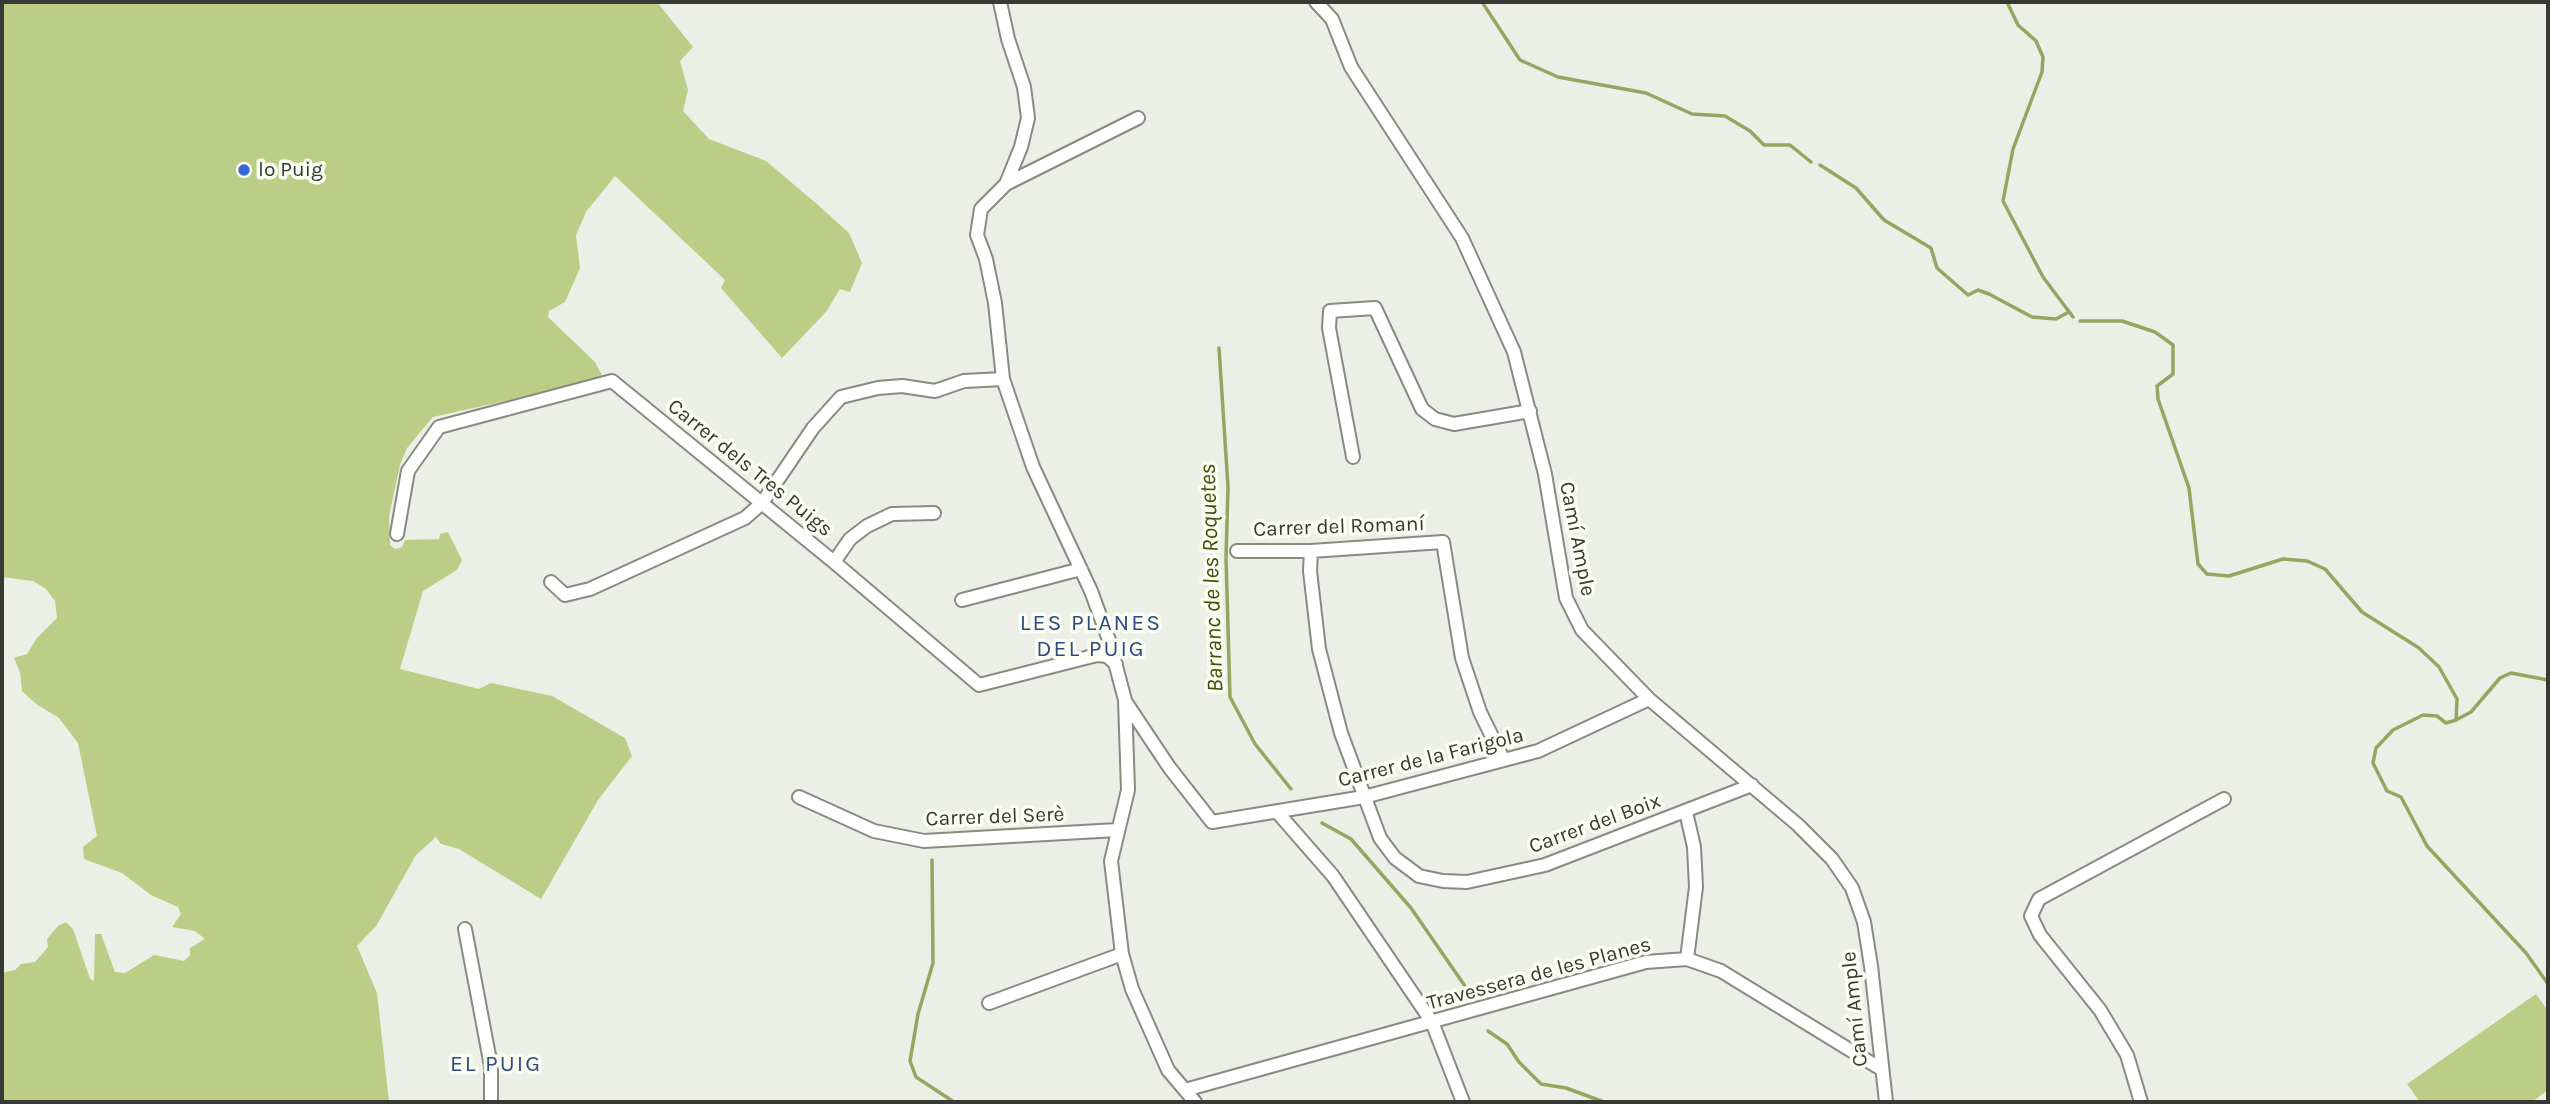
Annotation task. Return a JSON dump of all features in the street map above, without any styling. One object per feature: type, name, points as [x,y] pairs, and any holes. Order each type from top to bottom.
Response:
[{"type":"street","points":[[1000,2],[1008,40],[1024,87],[1028,118],[1021,147],[1006,184]]},
{"type":"street","name":"Camí Ample","points":[[1316,2],[1332,19],[1351,67],[1462,237],[1514,352],[1531,411],[1566,598],[1581,630],[1649,699],[1752,785],[1832,859],[1852,888],[1864,922],[1871,966],[1886,1102]]},
{"type":"street","points":[[1138,118],[1006,184],[981,209],[977,234],[986,259],[995,303],[1003,379],[1033,467],[1081,569],[1116,664],[1125,700],[1128,790],[1111,861],[1122,954],[1132,989],[1168,1070],[1195,1102]]},
{"type":"street","points":[[1353,457],[1329,328],[1330,310],[1375,308],[1422,409],[1435,419],[1454,424],[1531,411]]},
{"type":"street","points":[[551,582],[565,595],[590,589],[746,519],[762,503],[813,428],[841,397],[878,388],[902,386],[935,391],[964,381],[1003,379]]},
{"type":"street","name":"Carrer dels Tres Puigs","points":[[397,534],[408,471],[439,427],[612,381],[834,562],[979,685],[1097,655],[1107,656],[1116,664]]},
{"type":"street","points":[[834,562],[850,539],[867,526],[892,514],[933,513]]},
{"type":"street","name":"Carrer del Romaní","points":[[1237,551],[1311,551],[1443,542],[1462,658],[1480,712],[1503,760]]},
{"type":"street","name":"Carrer del Boix","points":[[1311,551],[1310,571],[1319,649],[1341,733],[1380,838],[1395,858],[1419,876],[1467,882],[1545,865],[1752,785]]},
{"type":"street","points":[[962,600],[1081,569]]},
{"type":"street","name":"Carrer de la Farigola","points":[[1125,700],[1170,767],[1212,822],[1364,797],[1538,751],[1649,699]]},
{"type":"street","name":"Carrer del Serè","points":[[799,797],[874,831],[924,841],[1117,830]]},
{"type":"street","points":[[2141,1102],[2127,1055],[2100,1010],[2040,935],[2031,916],[2039,899],[2224,799]]},
{"type":"street","points":[[1686,812],[1694,847],[1696,887],[1687,959]]},
{"type":"street","points":[[1278,813],[1333,876],[1432,1022],[1463,1102]]},
{"type":"street","points":[[465,929],[491,1066],[491,1102]]},
{"type":"street","points":[[989,1003],[1122,954]]},
{"type":"street","name":"Travessera de les Planes","points":[[1185,1090],[1646,962],[1687,959],[1721,971],[1881,1069]]},
{"type":"green space","points":[[2,2],[657,2],[693,47],[680,61],[688,90],[683,111],[709,139],[766,161],[818,205],[849,233],[862,263],[850,292],[840,289],[826,312],[782,358],[721,288],[725,280],[615,176],[586,212],[576,235],[580,268],[565,302],[549,311],[548,317],[595,362],[604,379],[433,417],[407,448],[400,465],[389,516],[390,545],[395,549],[402,547],[405,540],[439,539],[440,534],[448,532],[462,560],[457,570],[423,591],[400,669],[479,689],[491,683],[552,696],[625,738],[632,756],[598,800],[541,899],[459,849],[441,844],[436,837],[416,855],[376,926],[357,946],[377,993],[389,1102],[2,1102],[2,973],[15,970],[21,964],[35,962],[48,947],[47,939],[58,926],[66,922],[73,929],[90,979],[94,981],[95,934],[101,934],[115,972],[125,973],[154,955],[184,961],[190,955],[190,948],[205,939],[195,931],[172,927],[181,914],[178,907],[151,895],[122,873],[84,859],[83,847],[97,836],[78,743],[59,718],[36,704],[22,691],[20,672],[14,658],[27,654],[37,638],[57,618],[55,601],[46,589],[33,581],[2,577]]},
{"type":"green space","points":[[2536,994],[2548,1011],[2548,1090],[2532,1102],[2420,1102],[2407,1084]]},
{"type":"waterway","points":[[1482,2],[1520,60],[1558,77],[1646,93],[1692,114],[1725,116],[1750,131],[1764,145],[1790,145],[1811,162]]},
{"type":"waterway","points":[[2007,2],[2018,25],[2036,41],[2043,57],[2042,72],[2013,149],[2003,201],[2043,277],[2073,317]]},
{"type":"waterway","points":[[1820,165],[1856,188],[1884,220],[1931,248],[1937,268],[1968,295],[1978,290],[2032,317],[2056,319],[2067,313]]},
{"type":"waterway","points":[[2080,321],[2122,321],[2155,332],[2173,345],[2173,374],[2157,386],[2158,399],[2189,488],[2198,564],[2207,574],[2229,576],[2283,559],[2307,561],[2325,569],[2362,612],[2419,648],[2439,667],[2457,699],[2456,720]]},
{"type":"waterway","name":"Barranc de les Roquetes","points":[[1219,348],[1228,487],[1226,558],[1230,697],[1255,744],[1291,789]]},
{"type":"waterway","points":[[2548,680],[2511,673],[2500,678],[2471,712],[2456,720],[2446,723],[2437,716],[2423,715],[2393,730],[2376,748],[2373,763],[2387,791],[2401,797],[2427,846],[2526,953],[2548,984]]},
{"type":"waterway","name":"Barranc de les Roquetes","points":[[1322,823],[1351,839],[1411,908],[1467,989]]},
{"type":"waterway","points":[[932,860],[933,963],[918,1014],[910,1061],[916,1077],[954,1102]]},
{"type":"waterway","name":"Barranc de les Roquetes","points":[[1488,1031],[1507,1044],[1519,1062],[1541,1084],[1566,1088],[1604,1102]]},
{"type":"place","name":"lo Puig","points":[[244,170]]},
{"type":"district","name":"LES PLANES DEL PUIG","points":[[1091,636]]},
{"type":"district","name":"EL PUIG","points":[[496,1064]]}]
